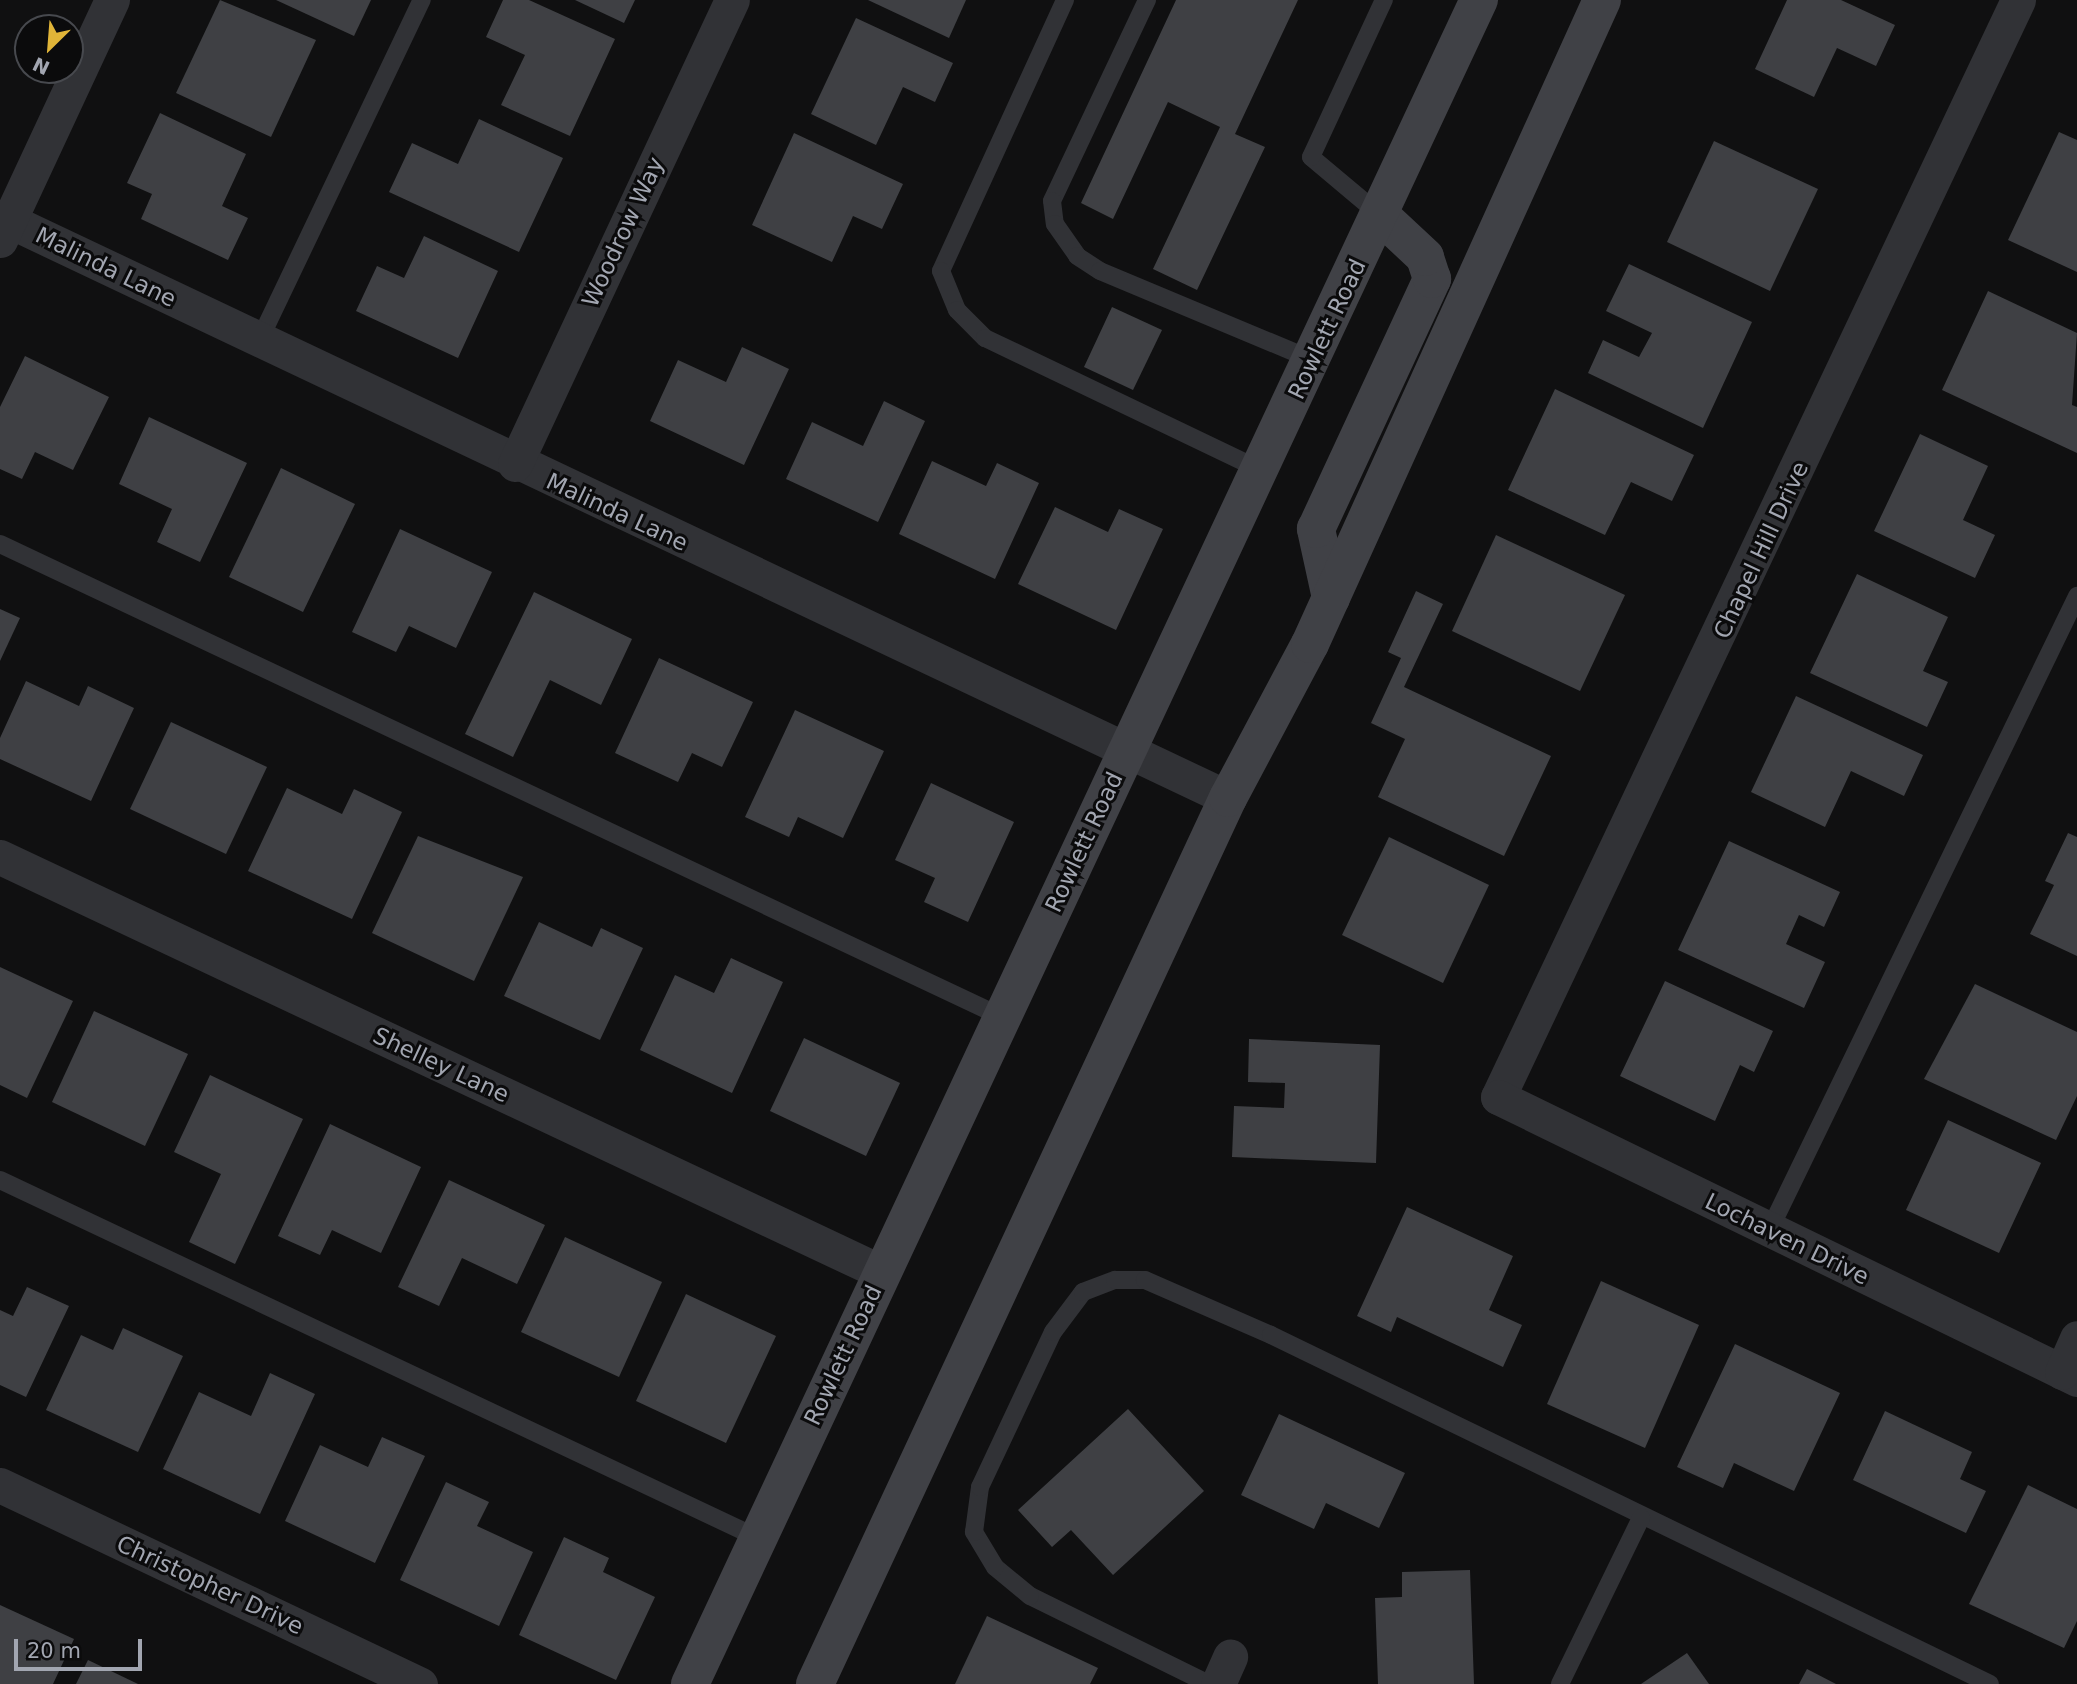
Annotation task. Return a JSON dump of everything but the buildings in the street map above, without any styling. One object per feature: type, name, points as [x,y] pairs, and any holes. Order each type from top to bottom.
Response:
[{"type":"main road","name":"Rowlett Road","points":[[698,1681],[758,1538],[881,1272],[1262,471],[1479,0]]},
{"type":"main road","points":[[815,1684],[1228,798],[1331,598],[1602,0]]},
{"type":"main road","points":[[1331,598],[1316,529],[1432,279],[1425,257],[1380,215]]},
{"type":"street","points":[[5,231],[112,0]]},
{"type":"street","name":"Woodrow Way","points":[[515,464],[732,0]]},
{"type":"street","name":"Chapel Hill Drive","points":[[1498,1097],[2018,0]]},
{"type":"street","name":"Malinda Lane","points":[[5,231],[259,341],[1228,798]]},
{"type":"street","name":"Shelley Lane","points":[[0,857],[881,1272]]},
{"type":"street","name":"Lochaven Drive","points":[[1498,1097],[2069,1375]]},
{"type":"street","points":[[2069,1375],[2077,1338]]},
{"type":"street","name":"Christopher Drive","points":[[0,1485],[420,1684]]},
{"type":"lane","points":[[259,341],[422,0]]},
{"type":"lane","points":[[1065,0],[941,271],[957,310],[985,338],[1262,471]]},
{"type":"lane","points":[[1147,0],[1052,201],[1055,224],[1077,257],[1100,271],[1313,360]]},
{"type":"lane","points":[[1380,215],[1311,157],[1384,0]]},
{"type":"lane","points":[[0,544],[1002,1017]]},
{"type":"lane","points":[[1769,1231],[2077,596]]},
{"type":"lane","points":[[0,1180],[758,1538]]},
{"type":"lane","points":[[1219,1675],[1030,1596],[995,1567],[974,1532],[980,1487],[1053,1332],[1083,1292],[1104,1284],[1145,1280],[1184,1296],[1640,1518],[1990,1684]]},
{"type":"lane","points":[[1560,1684],[1640,1518]]}]
